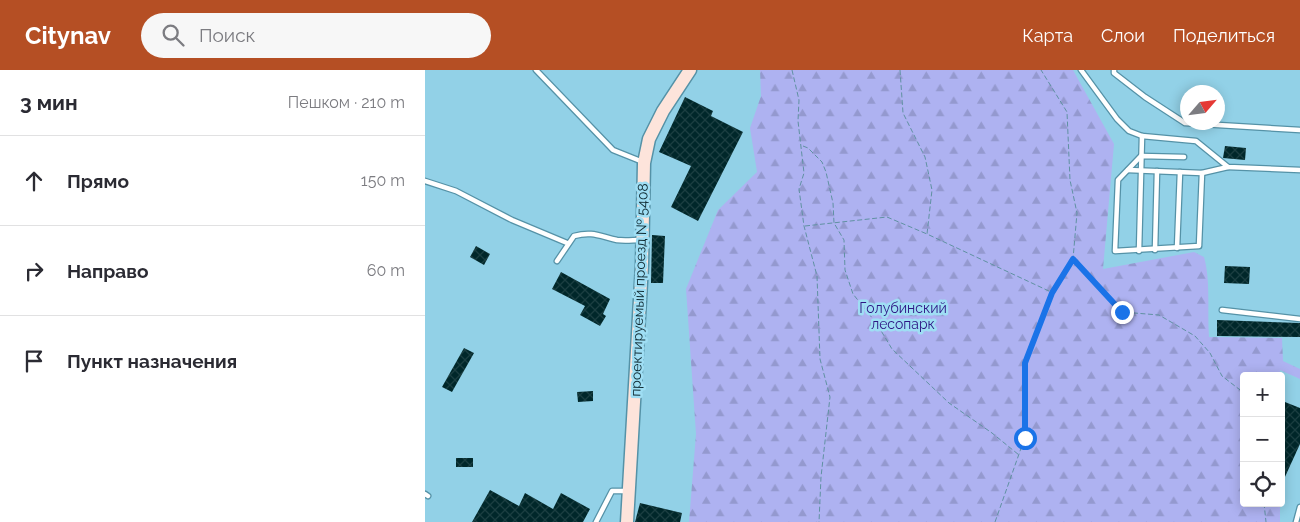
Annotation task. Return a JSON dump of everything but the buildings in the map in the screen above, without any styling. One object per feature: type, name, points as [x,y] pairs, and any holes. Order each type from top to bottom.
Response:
[{"type":"street","name":"проектируемый проезд № 5408","points":[[627,522],[643,240],[644,163],[649,139],[663,110],[690,70]]},
{"type":"lane","points":[[536,70],[613,150],[644,163]]},
{"type":"lane","points":[[1081,70],[1117,119],[1129,131],[1142,136],[1196,141],[1228,168]]},
{"type":"lane","points":[[1114,70],[1114,73],[1145,97],[1185,122],[1300,130]]},
{"type":"lane","points":[[1139,251],[1142,136]]},
{"type":"lane","points":[[1184,157],[1141,156],[1118,180],[1115,251],[1199,246],[1202,173]]},
{"type":"lane","points":[[1128,170],[1202,173],[1228,168],[1300,170]]},
{"type":"lane","points":[[1155,250],[1157,171]]},
{"type":"lane","points":[[1177,248],[1181,172]]},
{"type":"lane","points":[[425,181],[456,191],[512,220],[567,243]]},
{"type":"lane","points":[[557,261],[573,236],[593,233],[619,240],[643,240]]},
{"type":"lane","points":[[1222,310],[1300,318]]},
{"type":"lane","points":[[596,522],[612,491],[628,491]]},
{"type":"lane","points":[[1296,522],[1300,507]]},
{"type":"path","points":[[792,70],[799,100],[798,120],[803,146],[804,173],[799,189],[804,226],[817,276],[820,360],[830,397],[821,477],[819,522]]},
{"type":"path","points":[[900,70],[903,113],[925,157],[933,190],[927,234]]},
{"type":"path","points":[[995,522],[1025,438],[1025,363],[1052,293],[1073,259],[1077,212],[1070,180],[1067,112],[1041,70]]},
{"type":"path","points":[[803,146],[808,148],[821,162],[826,172],[833,202],[834,223],[844,240],[845,270],[853,294],[877,324],[892,349],[949,403],[992,433],[1019,456]]},
{"type":"path","points":[[804,226],[887,217],[1052,293]]},
{"type":"path","points":[[1073,259],[1122,312],[1159,316],[1195,336],[1210,354],[1222,376],[1240,390]]},
{"type":"path","points":[[1264,507],[1266,522]]},
{"type":"green space","name":"Голубинский лесопарк","points":[[760,70],[1073,70],[1114,144],[1103,269],[1194,252],[1204,257],[1208,286],[1209,337],[1282,338],[1283,361],[1300,369],[1300,379],[1280,370],[1280,372],[1240,372],[1240,507],[1280,507],[1280,522],[689,522],[696,434],[686,289],[718,210],[757,172],[750,128],[761,96]]},
{"type":"route","points":[[1025,438],[1025,363],[1052,293],[1073,259],[1122,312]]}]
